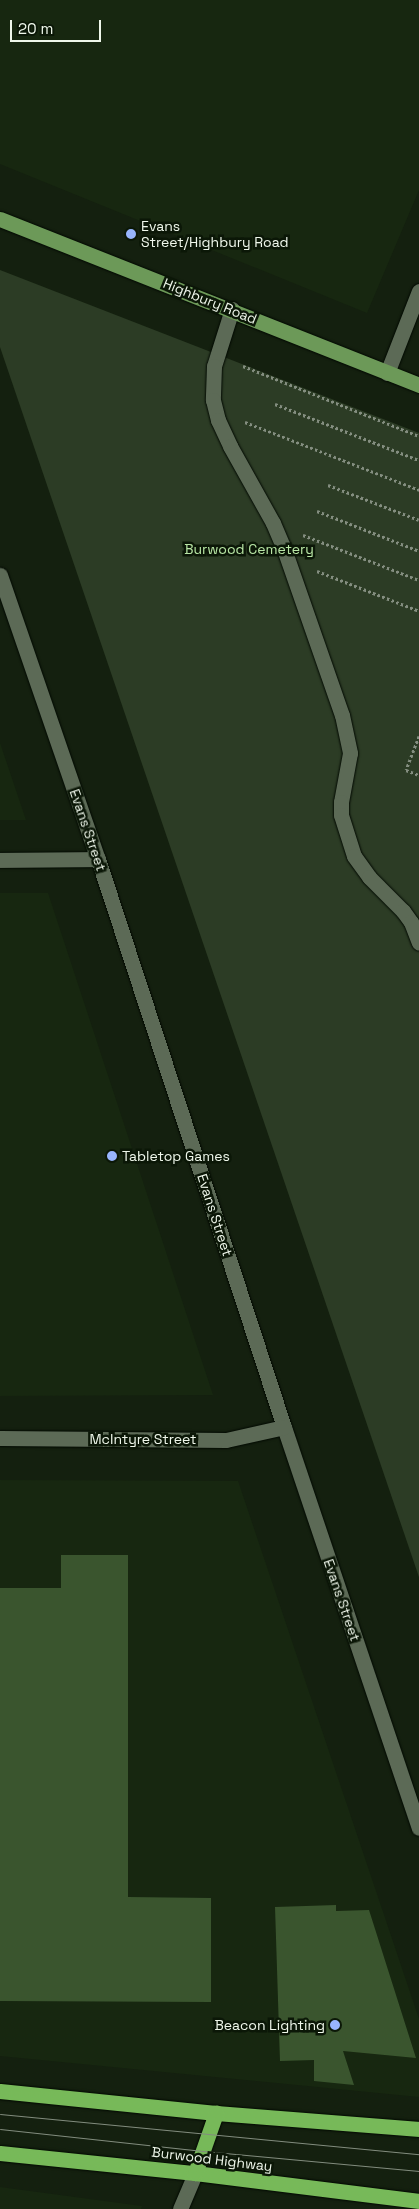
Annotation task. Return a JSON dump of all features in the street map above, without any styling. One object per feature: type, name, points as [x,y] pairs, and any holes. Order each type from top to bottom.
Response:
[{"type":"highway","points":[[0,2091],[216,2113],[419,2129]]},
{"type":"highway","points":[[195,2173],[216,2113]]},
{"type":"highway","name":"Burwood Highway","points":[[0,2153],[195,2173],[419,2201]]},
{"type":"main road","name":"Highbury Road","points":[[0,219],[232,309],[419,385]]},
{"type":"street","points":[[387,372],[419,291]]},
{"type":"street","points":[[232,309],[214,366],[212,382],[216,412],[230,446],[273,523],[349,738],[350,753],[341,802],[343,826],[362,870],[403,911],[411,922],[419,943]]},
{"type":"street","name":"Evans Street","points":[[0,574],[98,859],[284,1427],[419,1828]]},
{"type":"street","points":[[0,860],[98,859]]},
{"type":"street","name":"McIntyre Street","points":[[0,1438],[226,1440],[284,1427]]},
{"type":"street","points":[[180,2209],[195,2173]]},
{"type":"path","points":[[243,366],[419,436]]},
{"type":"path","points":[[275,404],[419,460]]},
{"type":"path","points":[[216,412],[419,490]]},
{"type":"path","points":[[328,485],[419,520]]},
{"type":"path","points":[[317,511],[419,551]]},
{"type":"path","points":[[273,523],[419,580]]},
{"type":"path","points":[[288,561],[419,611]]},
{"type":"path","points":[[419,736],[406,770],[419,775]]},
{"type":"shaded area","points":[[0,0],[419,0],[419,190],[367,313],[0,164]]},
{"type":"shaded area","points":[[0,743],[26,820],[0,820]]},
{"type":"shaded area","points":[[0,893],[48,893],[213,1395],[0,1396]]},
{"type":"shaded area","points":[[0,1480],[238,1481],[419,2019],[419,2097],[0,2056]]},
{"type":"shaded area","points":[[0,2187],[142,2206],[141,2209],[0,2209]]},
{"type":"green space","name":"Burwood Cemetery","points":[[0,270],[419,433],[419,1577],[0,347]]},
{"type":"building","points":[[61,1555],[128,1555],[128,1897],[211,1898],[211,2002],[0,2001],[0,1588],[61,1588]]},
{"type":"building","points":[[336,1905],[336,1911],[369,1910],[416,2058],[343,2051],[354,2085],[314,2081],[314,2060],[280,2061],[275,1907]]},
{"type":"tram line","points":[[0,2114],[419,2154]]},
{"type":"tram line","points":[[0,2129],[203,2151],[419,2171]]},
{"type":"place","name":"Evans Street/Highbury Road","points":[[131,234]]},
{"type":"place","name":"Tabletop Games","points":[[112,1156]]},
{"type":"place","name":"Beacon Lighting","points":[[335,2025]]}]
